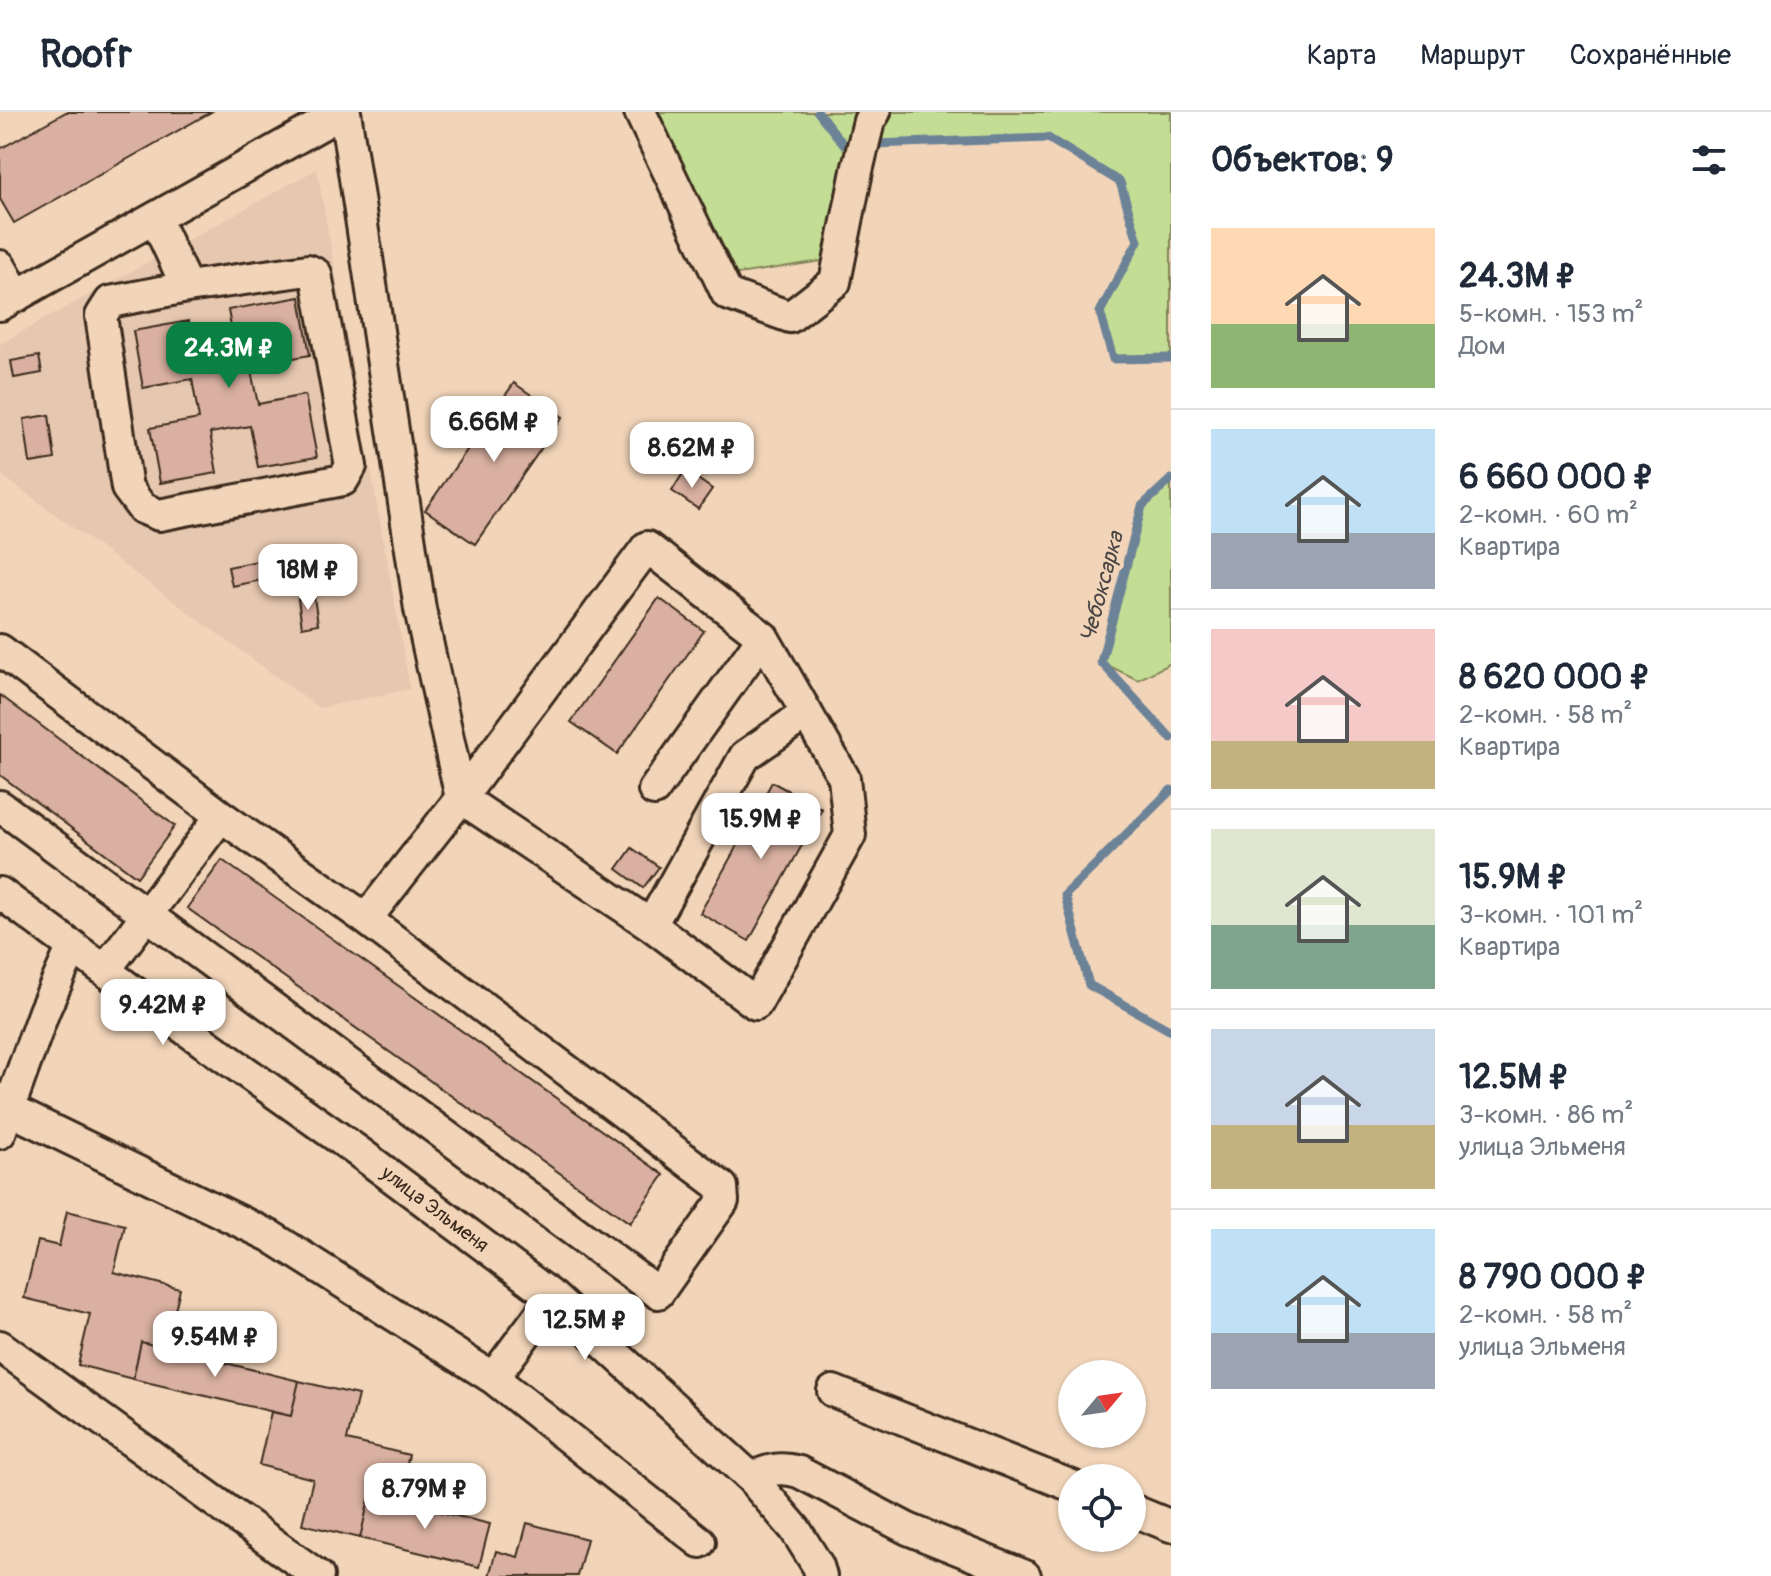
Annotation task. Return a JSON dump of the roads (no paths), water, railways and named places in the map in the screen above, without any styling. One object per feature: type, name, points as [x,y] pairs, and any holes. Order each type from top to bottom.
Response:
[{"type":"street","points":[[0,266],[8,301],[344,112],[420,609],[461,798],[651,925],[756,1004],[850,835],[844,778],[763,637],[647,547],[461,798],[366,919]]},
{"type":"street","points":[[640,112],[727,294],[790,317],[835,282],[857,171],[872,116]]},
{"type":"street","points":[[155,218],[187,287]]},
{"type":"street","points":[[308,270],[316,274],[351,466],[343,480],[159,515],[142,508],[127,488],[101,316],[110,302],[187,287],[308,270]]},
{"type":"street","points":[[654,790],[763,637]]},
{"type":"street","points":[[0,650],[221,816],[366,919],[722,1187],[723,1201],[658,1293],[0,806]]},
{"type":"street","points":[[651,925],[745,756],[807,713]]},
{"type":"street","points":[[105,970],[221,816]]},
{"type":"street","name":"улица Эльменя","points":[[0,893],[360,1153],[553,1297],[751,1478],[795,1529],[821,1576]]},
{"type":"street","points":[[73,946],[3,1116],[270,1236],[493,1378],[700,1542]]},
{"type":"street","points":[[493,1378],[553,1297]]},
{"type":"street","points":[[0,1346],[318,1576]]},
{"type":"street","points":[[833,1391],[1058,1480]]},
{"type":"street","points":[[751,1478],[767,1470],[784,1468],[799,1472],[908,1529],[1025,1576]]},
{"type":"street","points":[[1146,1516],[1171,1526]]},
{"type":"waterway","name":"Чебоксарка","points":[[818,112],[844,145],[1048,138],[1120,182],[1138,241],[1100,312],[1113,359],[1171,358]]},
{"type":"waterway","name":"Чебоксарка","points":[[1171,479],[1142,506],[1101,662],[1171,738]]},
{"type":"waterway","name":"Чебоксарка","points":[[1171,790],[1065,895],[1089,985],[1171,1031]]}]
